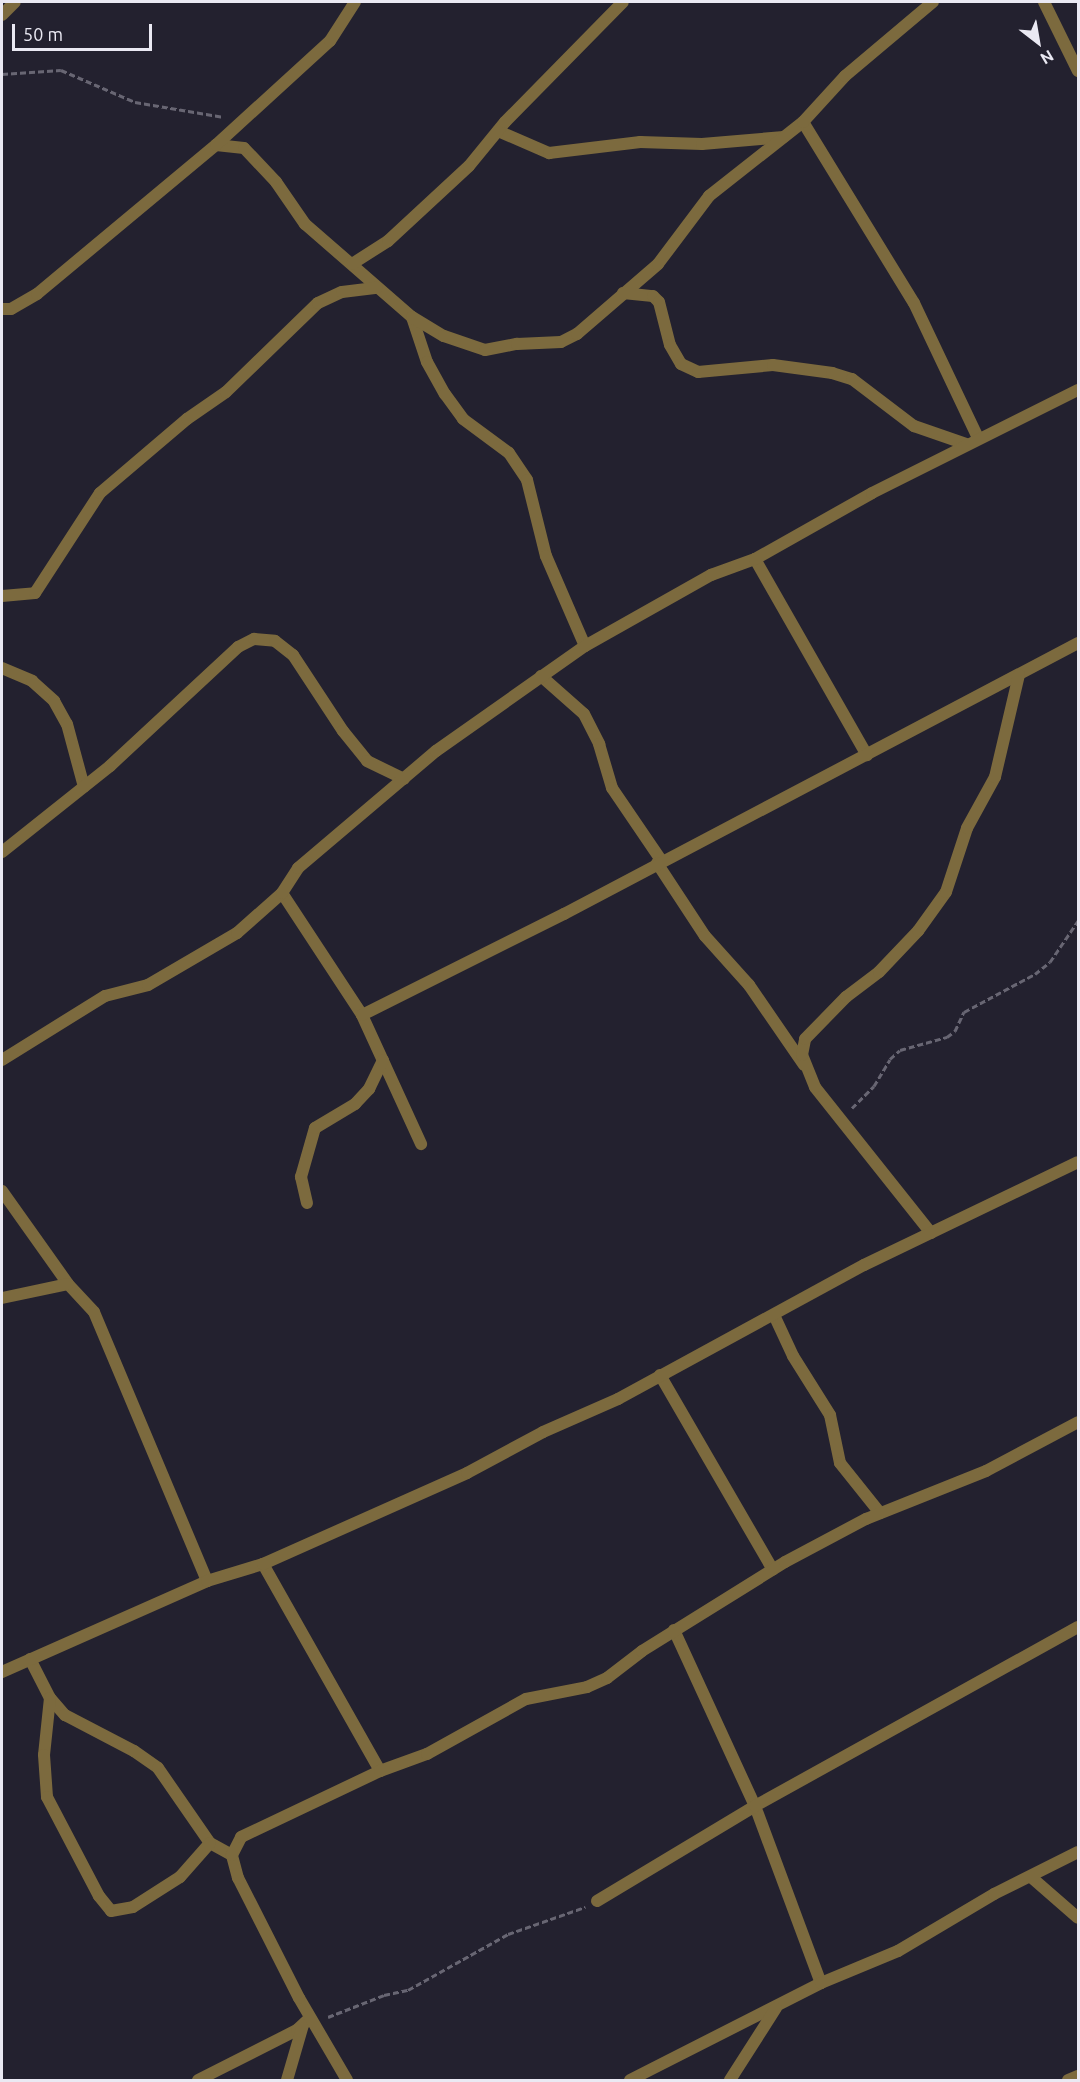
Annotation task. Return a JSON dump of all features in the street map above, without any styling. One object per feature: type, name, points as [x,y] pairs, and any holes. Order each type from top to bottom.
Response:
[{"type":"street","points":[[2,15],[15,2]]},
{"type":"street","points":[[2,309],[11,309],[37,294],[216,145],[330,41],[355,2]]},
{"type":"street","points":[[352,264],[388,242],[469,166],[498,131],[623,2]]},
{"type":"street","points":[[216,145],[244,148],[276,182],[305,224],[376,288],[412,317],[444,336],[485,350],[498,350],[517,344],[561,342],[577,334],[658,264],[709,196],[803,122],[853,68],[933,2]]},
{"type":"street","points":[[1044,2],[1078,71]]},
{"type":"street","points":[[803,122],[914,303],[978,438]]},
{"type":"street","points":[[498,131],[549,153],[640,142],[702,144],[785,136]]},
{"type":"street","points":[[2,596],[35,593],[100,493],[187,419],[226,392],[318,303],[342,292],[376,288]]},
{"type":"street","points":[[623,293],[653,296],[659,302],[670,345],[681,364],[698,372],[773,364],[832,373],[852,379],[914,426],[966,444]]},
{"type":"street","points":[[412,317],[427,362],[445,394],[463,419],[509,453],[527,480],[546,556],[585,646]]},
{"type":"street","points":[[2,1060],[105,996],[148,985],[237,933],[282,893],[298,868],[436,751],[585,646],[711,575],[755,559],[966,444],[1078,390]]},
{"type":"street","points":[[755,559],[867,755]]},
{"type":"street","points":[[2,852],[84,787],[238,647],[254,639],[275,641],[293,655],[343,731],[368,761],[404,779]]},
{"type":"street","points":[[362,1015],[867,755],[1078,643]]},
{"type":"street","points":[[2,668],[32,681],[54,700],[67,724],[84,787]]},
{"type":"street","points":[[805,1066],[805,1039],[846,997],[879,972],[918,931],[946,892],[967,828],[995,777],[1019,675]]},
{"type":"street","points":[[541,676],[584,714],[599,744],[612,788],[705,936],[749,985],[805,1066],[815,1087],[844,1125],[891,1179],[931,1233]]},
{"type":"street","points":[[282,893],[362,1015],[421,1144]]},
{"type":"street","points":[[307,1203],[301,1177],[315,1128],[355,1104],[369,1089],[383,1060]]},
{"type":"street","points":[[2,1672],[207,1581],[263,1564],[467,1473],[660,1376],[931,1233],[1078,1162]]},
{"type":"street","points":[[2,1191],[68,1284],[94,1312],[207,1581]]},
{"type":"street","points":[[2,1298],[68,1284]]},
{"type":"street","points":[[774,1315],[793,1356],[830,1415],[840,1463],[880,1513]]},
{"type":"street","points":[[660,1376],[773,1570]]},
{"type":"street","points":[[347,2080],[309,2021],[238,1878],[232,1855],[241,1837],[380,1771],[426,1754],[526,1699],[587,1687],[607,1678],[674,1630],[773,1570],[880,1513],[986,1471],[1078,1422]]},
{"type":"street","points":[[263,1564],[380,1771]]},
{"type":"street","points":[[597,1901],[755,1806],[1078,1628]]},
{"type":"street","points":[[674,1630],[755,1806],[821,1983]]},
{"type":"street","points":[[30,1659],[50,1698],[65,1715],[134,1751],[158,1768],[210,1843],[232,1855]]},
{"type":"street","points":[[50,1698],[44,1755],[47,1797],[99,1896],[111,1911],[133,1907],[180,1877],[210,1843]]},
{"type":"street","points":[[630,2080],[821,1983],[898,1952],[994,1894],[1078,1852]]},
{"type":"street","points":[[1031,1876],[1078,1918]]},
{"type":"street","points":[[730,2080],[777,2007]]},
{"type":"street","points":[[198,2080],[309,2021]]},
{"type":"street","points":[[287,2080],[309,2021]]},
{"type":"street","points":[[1068,2080],[1078,2076]]},
{"type":"path","points":[[2,74],[62,70],[135,102],[216,114],[240,123]]},
{"type":"path","points":[[844,1125],[854,1103],[874,1086],[890,1059],[900,1050],[947,1037],[955,1031],[964,1012],[1035,974],[1050,962],[1078,921]]},
{"type":"path","points":[[309,2021],[357,2008],[384,1995],[408,1990],[508,1934],[552,1921],[597,1901]]}]
